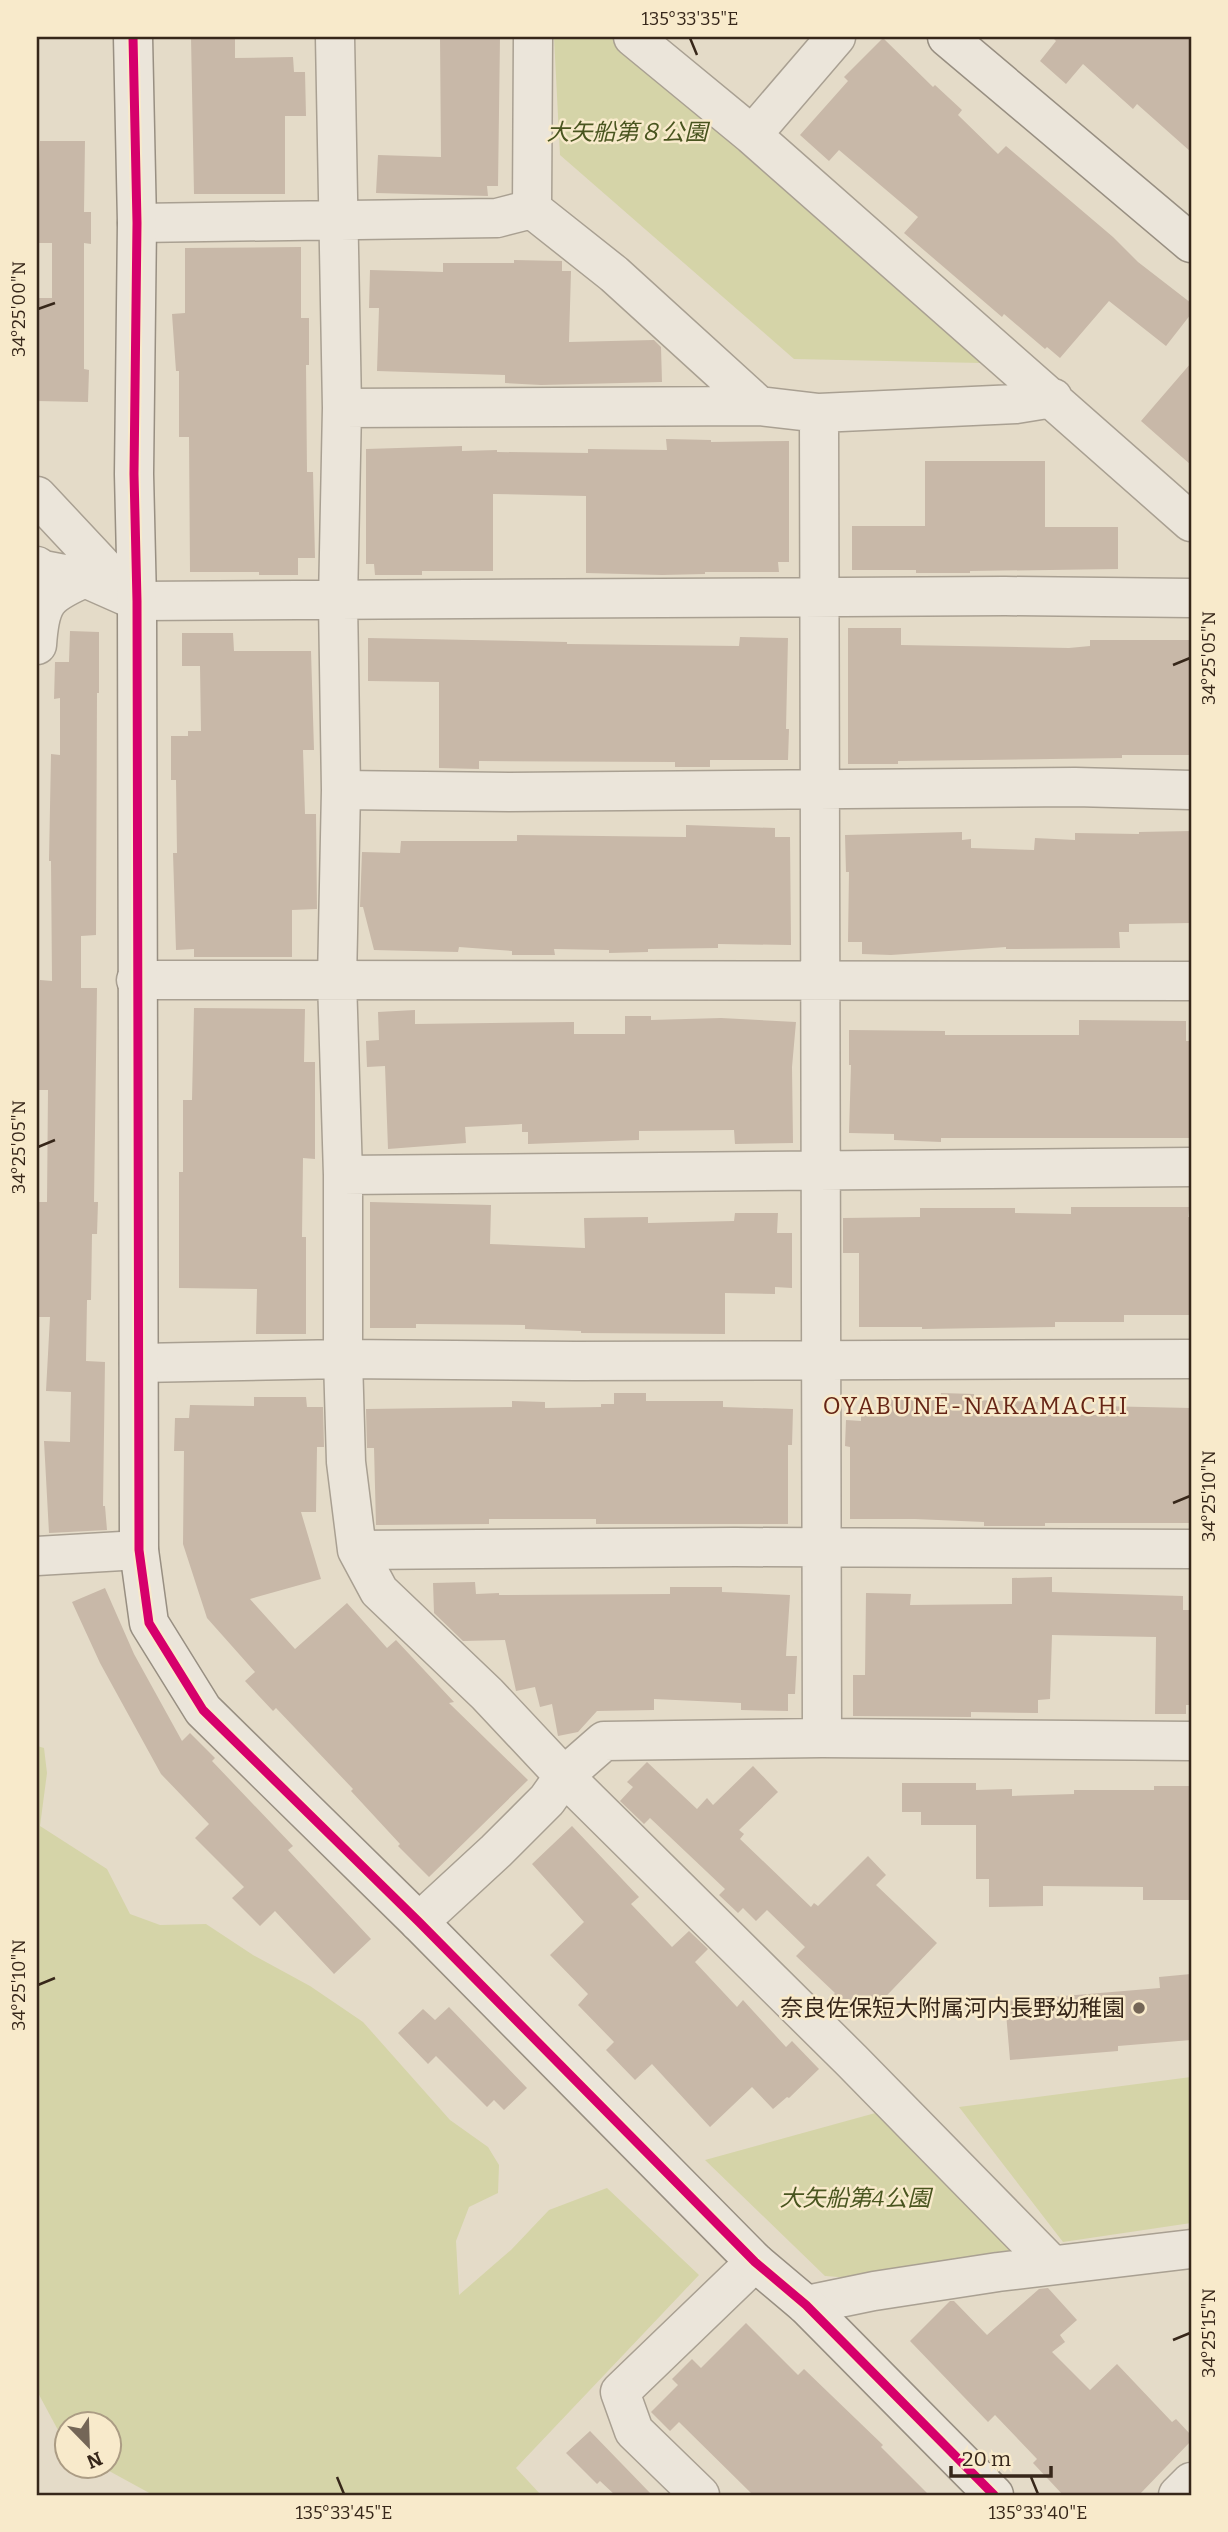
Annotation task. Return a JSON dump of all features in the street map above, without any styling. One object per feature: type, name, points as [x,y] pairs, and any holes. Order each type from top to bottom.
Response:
[{"type":"street","points":[[133,37],[137,223],[134,474],[137,601],[139,1550],[149,1623],[203,1710],[419,1922],[755,2262],[806,2305],[994,2495]]},
{"type":"street","points":[[335,37],[342,408],[338,601],[341,790],[337,980],[343,1175],[346,1462],[358,1550],[379,1591],[488,1694],[564,1776],[852,2061],[1052,2266]]},
{"type":"street","points":[[532,209],[533,37]]},
{"type":"street","points":[[633,37],[752,135],[1191,522]]},
{"type":"street","points":[[752,135],[836,37]]},
{"type":"street","points":[[947,37],[1191,243]]},
{"type":"street","points":[[137,223],[181,220],[339,222],[497,218],[532,209]]},
{"type":"street","points":[[532,209],[614,274],[759,406]]},
{"type":"street","points":[[342,408],[759,406],[819,413],[1016,404],[1053,398]]},
{"type":"street","points":[[819,413],[822,1738]]},
{"type":"street","points":[[37,496],[137,601]]},
{"type":"street","points":[[37,566],[43,570],[85,578],[137,601],[1191,598]]},
{"type":"street","points":[[37,645],[43,608],[55,591],[85,578]]},
{"type":"street","points":[[341,790],[1191,790]]},
{"type":"street","points":[[136,980],[1191,981]]},
{"type":"street","points":[[343,1175],[1191,1167]]},
{"type":"street","points":[[139,1363],[343,1359],[1191,1359]]},
{"type":"street","points":[[358,1550],[1191,1549]]},
{"type":"street","points":[[37,1556],[139,1550]]},
{"type":"street","points":[[419,1922],[547,1800],[564,1776],[604,1741],[822,1738],[1191,1741]]},
{"type":"street","points":[[806,2305],[874,2291],[1191,2249]]},
{"type":"street","points":[[700,2495],[634,2431],[620,2392],[755,2262]]},
{"type":"street","points":[[1178,2495],[1191,2482]]},
{"type":"green space","name":"大矢船第８公園","points":[[554,37],[610,37],[981,363],[794,359],[560,155]]},
{"type":"green space","points":[[37,1746],[44,1748],[47,1773],[40,1826],[107,1869],[130,1914],[160,1925],[206,1924],[253,1955],[310,1986],[363,2022],[450,2120],[488,2147],[499,2165],[498,2193],[469,2207],[456,2241],[459,2295],[511,2250],[549,2210],[607,2188],[699,2275],[516,2468],[541,2495],[153,2495],[122,2478],[122,2410],[52,2410],[52,2419],[37,2391]]},
{"type":"green space","points":[[1191,2077],[1191,2223],[1063,2242],[959,2107]]},
{"type":"green space","name":"大矢船第4公園","points":[[879,2112],[1012,2253],[852,2278],[825,2276],[705,2160]]},
{"type":"building","points":[[191,37],[235,37],[235,58],[293,57],[294,72],[305,72],[306,116],[285,116],[285,194],[194,194]]},
{"type":"building","points":[[440,37],[500,37],[498,186],[487,186],[488,196],[376,193],[378,155],[441,157]]},
{"type":"building","points":[[1052,37],[1191,37],[1191,152],[1137,104],[1133,109],[1083,64],[1066,84],[1040,61],[1056,41]]},
{"type":"building","points":[[883,38],[933,87],[935,85],[962,110],[958,115],[998,154],[1006,146],[1113,237],[1138,262],[1191,303],[1191,314],[1166,346],[1109,301],[1060,358],[1047,347],[1045,349],[1004,314],[1002,317],[904,233],[918,217],[839,150],[829,161],[800,135],[848,81],[844,77]]},
{"type":"building","points":[[40,141],[85,141],[84,212],[91,212],[91,244],[84,243],[84,369],[89,370],[88,402],[37,401],[37,298],[52,298],[52,243],[37,243]]},
{"type":"building","points":[[301,247],[301,318],[309,318],[309,365],[306,365],[307,472],[313,472],[315,558],[298,558],[298,575],[190,572],[189,437],[179,437],[179,371],[176,371],[172,314],[185,313],[185,248]]},
{"type":"building","points":[[514,260],[562,261],[562,271],[571,271],[569,342],[654,340],[661,347],[662,382],[541,385],[505,383],[505,375],[377,371],[379,308],[369,308],[370,270],[443,272],[443,263],[514,263]]},
{"type":"building","points":[[1191,363],[1191,465],[1141,421]]},
{"type":"building","points":[[666,439],[711,442],[789,441],[789,562],[778,562],[779,572],[662,575],[586,573],[586,496],[493,494],[493,571],[422,571],[422,575],[375,575],[374,564],[366,564],[366,449],[462,446],[462,451],[588,453],[588,449],[667,450]]},
{"type":"building","points":[[925,461],[1045,461],[1045,527],[1118,527],[1118,569],[970,573],[852,570],[852,526],[925,526]]},
{"type":"building","points":[[848,628],[901,628],[901,645],[1069,648],[1090,646],[1090,640],[1191,640],[1191,755],[848,764]]},
{"type":"building","points":[[70,631],[99,632],[96,935],[81,936],[81,988],[97,988],[94,1202],[98,1202],[97,1234],[92,1234],[91,1300],[87,1300],[86,1361],[105,1362],[103,1506],[107,1530],[49,1533],[44,1441],[70,1442],[71,1392],[46,1391],[50,1317],[37,1317],[37,1202],[47,1202],[48,1090],[37,1090],[37,1048],[40,980],[52,981],[49,861],[51,754],[60,755],[60,698],[54,699],[55,662],[69,662]]},
{"type":"building","points":[[182,633],[233,633],[234,651],[311,651],[314,750],[303,750],[305,814],[316,814],[317,909],[292,910],[292,957],[194,957],[194,949],[176,950],[173,853],[177,853],[176,780],[171,780],[171,736],[188,736],[188,731],[201,731],[200,666],[182,666]]},
{"type":"building","points":[[740,637],[788,638],[788,760],[710,760],[710,767],[675,767],[675,762],[479,761],[479,769],[439,768],[439,682],[368,681],[368,638],[739,646]]},
{"type":"building","points":[[686,825],[775,828],[775,837],[790,837],[791,945],[718,944],[718,948],[648,949],[648,952],[609,953],[609,950],[554,949],[555,955],[512,955],[512,951],[459,947],[458,952],[374,950],[363,907],[360,907],[362,852],[400,853],[401,841],[517,841],[517,835],[686,837]]},
{"type":"building","points":[[1191,831],[1191,923],[1129,924],[1129,932],[1119,932],[1120,948],[1006,947],[891,955],[862,954],[862,942],[848,942],[849,872],[846,872],[845,835],[962,832],[962,840],[971,839],[971,848],[1034,850],[1035,838],[1075,840],[1075,833],[1139,834]]},
{"type":"building","points":[[194,1008],[305,1009],[304,1062],[315,1062],[315,1159],[303,1158],[302,1237],[306,1237],[306,1334],[256,1334],[257,1289],[179,1288],[179,1172],[183,1172],[183,1100],[192,1100]]},
{"type":"building","points":[[415,1010],[415,1024],[574,1022],[574,1034],[625,1034],[625,1016],[651,1016],[651,1020],[721,1018],[796,1022],[792,1067],[793,1143],[735,1144],[734,1130],[639,1131],[639,1140],[528,1144],[528,1132],[522,1132],[522,1124],[465,1127],[466,1143],[388,1149],[385,1066],[367,1067],[366,1041],[379,1040],[378,1012]]},
{"type":"building","points":[[1079,1020],[1186,1021],[1186,1041],[1191,1041],[1191,1138],[941,1138],[941,1142],[894,1140],[894,1134],[849,1133],[849,1030],[945,1031],[945,1035],[1079,1035]]},
{"type":"building","points":[[370,1202],[491,1205],[490,1244],[585,1248],[584,1218],[648,1217],[648,1223],[734,1221],[735,1213],[778,1213],[777,1233],[792,1233],[792,1288],[775,1287],[775,1294],[725,1293],[725,1334],[581,1333],[525,1329],[525,1325],[416,1324],[416,1328],[370,1328]]},
{"type":"building","points":[[1071,1207],[1189,1207],[1191,1315],[1124,1315],[1124,1322],[1055,1322],[1055,1327],[859,1327],[859,1253],[843,1253],[843,1218],[920,1217],[920,1208],[1015,1208],[1015,1213],[1071,1214]]},
{"type":"building","points":[[614,1393],[646,1393],[646,1401],[723,1401],[723,1407],[793,1409],[792,1445],[788,1445],[788,1524],[596,1524],[596,1519],[489,1519],[489,1524],[376,1525],[374,1448],[367,1448],[366,1409],[512,1407],[512,1401],[545,1402],[545,1408],[601,1407],[601,1404],[614,1404]]},
{"type":"building","points":[[941,1393],[974,1394],[974,1400],[1038,1402],[1037,1415],[1098,1415],[1098,1406],[1191,1408],[1191,1523],[1045,1523],[1045,1526],[984,1526],[984,1522],[850,1519],[850,1447],[845,1446],[846,1420],[861,1421],[861,1410],[879,1410],[879,1398],[941,1399]]},
{"type":"building","points":[[254,1397],[306,1397],[307,1407],[323,1407],[324,1447],[317,1447],[316,1512],[301,1512],[321,1579],[250,1599],[295,1649],[347,1603],[387,1648],[396,1640],[454,1702],[449,1703],[528,1780],[429,1877],[398,1846],[400,1844],[351,1791],[353,1789],[276,1708],[273,1711],[245,1681],[255,1672],[207,1618],[183,1544],[184,1451],[174,1451],[175,1418],[189,1418],[190,1405],[254,1406]]},
{"type":"building","points":[[1052,1577],[1052,1592],[1183,1596],[1183,1610],[1191,1610],[1191,1705],[1186,1705],[1186,1714],[1155,1714],[1156,1637],[1052,1635],[1050,1699],[1038,1700],[1038,1713],[971,1712],[971,1717],[853,1716],[853,1675],[865,1675],[866,1593],[911,1594],[910,1605],[1012,1604],[1012,1578]]},
{"type":"building","points":[[475,1582],[476,1594],[499,1595],[670,1594],[670,1587],[722,1587],[722,1592],[790,1595],[786,1656],[797,1656],[795,1694],[788,1694],[788,1711],[741,1710],[741,1703],[654,1699],[654,1710],[597,1711],[578,1732],[558,1736],[552,1704],[540,1707],[535,1687],[516,1691],[505,1640],[463,1641],[434,1613],[433,1583]]},
{"type":"building","points":[[105,1588],[134,1654],[182,1741],[190,1733],[215,1758],[212,1761],[293,1846],[288,1850],[371,1939],[334,1974],[275,1911],[260,1926],[232,1898],[244,1887],[195,1838],[209,1824],[161,1774],[100,1663],[72,1602]]},
{"type":"building","points":[[647,1762],[697,1809],[707,1798],[713,1805],[753,1766],[778,1792],[739,1830],[744,1834],[740,1839],[811,1907],[814,1903],[818,1906],[868,1856],[886,1875],[876,1885],[937,1943],[871,2012],[862,2004],[847,2020],[827,2000],[835,1993],[796,1956],[805,1947],[767,1910],[756,1921],[743,1908],[738,1913],[719,1895],[725,1889],[650,1818],[644,1824],[620,1801],[633,1787],[627,1782]]},
{"type":"building","points":[[902,1783],[976,1783],[976,1790],[1012,1789],[1012,1796],[1074,1794],[1074,1790],[1154,1790],[1154,1786],[1191,1786],[1191,1900],[1143,1900],[1143,1887],[1043,1886],[1043,1906],[989,1907],[989,1879],[976,1879],[976,1825],[921,1825],[921,1812],[902,1812]]},
{"type":"building","points":[[572,1826],[639,1897],[631,1904],[672,1947],[689,1931],[708,1949],[695,1962],[737,2007],[743,2000],[786,2047],[792,2041],[819,2069],[789,2098],[773,2109],[752,2087],[710,2127],[652,2064],[635,2080],[606,2050],[614,2042],[578,2005],[588,1994],[550,1955],[584,1922],[532,1864]]},
{"type":"building","points":[[1191,1974],[1191,2040],[1118,2046],[1118,2051],[1010,2060],[1005,2001],[1160,1988],[1159,1977]]},
{"type":"building","points":[[449,2007],[527,2088],[504,2110],[494,2100],[487,2107],[436,2056],[428,2064],[398,2033],[423,2009],[435,2020]]},
{"type":"building","points":[[1048,2288],[1077,2320],[1060,2335],[1065,2342],[1052,2352],[1090,2390],[1117,2364],[1172,2422],[1176,2419],[1191,2435],[1191,2441],[1139,2495],[1063,2495],[1033,2463],[1037,2459],[995,2415],[988,2422],[910,2341],[950,2301],[954,2301],[987,2335],[1039,2289]]},
{"type":"building","points":[[746,2323],[798,2375],[804,2369],[883,2445],[881,2447],[929,2495],[753,2495],[679,2422],[670,2431],[651,2412],[678,2385],[672,2379],[692,2359],[701,2368]]},
{"type":"building","points":[[590,2431],[652,2495],[615,2495],[600,2481],[597,2484],[566,2453]]},
{"type":"cycle path","points":[[133,37],[137,223],[134,474],[137,601],[139,1550],[149,1623],[203,1710],[419,1922],[755,2262],[806,2305],[994,2495]]},
{"type":"place","name":"奈良佐保短大附属河内長野幼稚園","points":[[1139,2008]]},
{"type":"district","name":"OYABUNE-NAKAMACHI","points":[[976,1406]]}]
